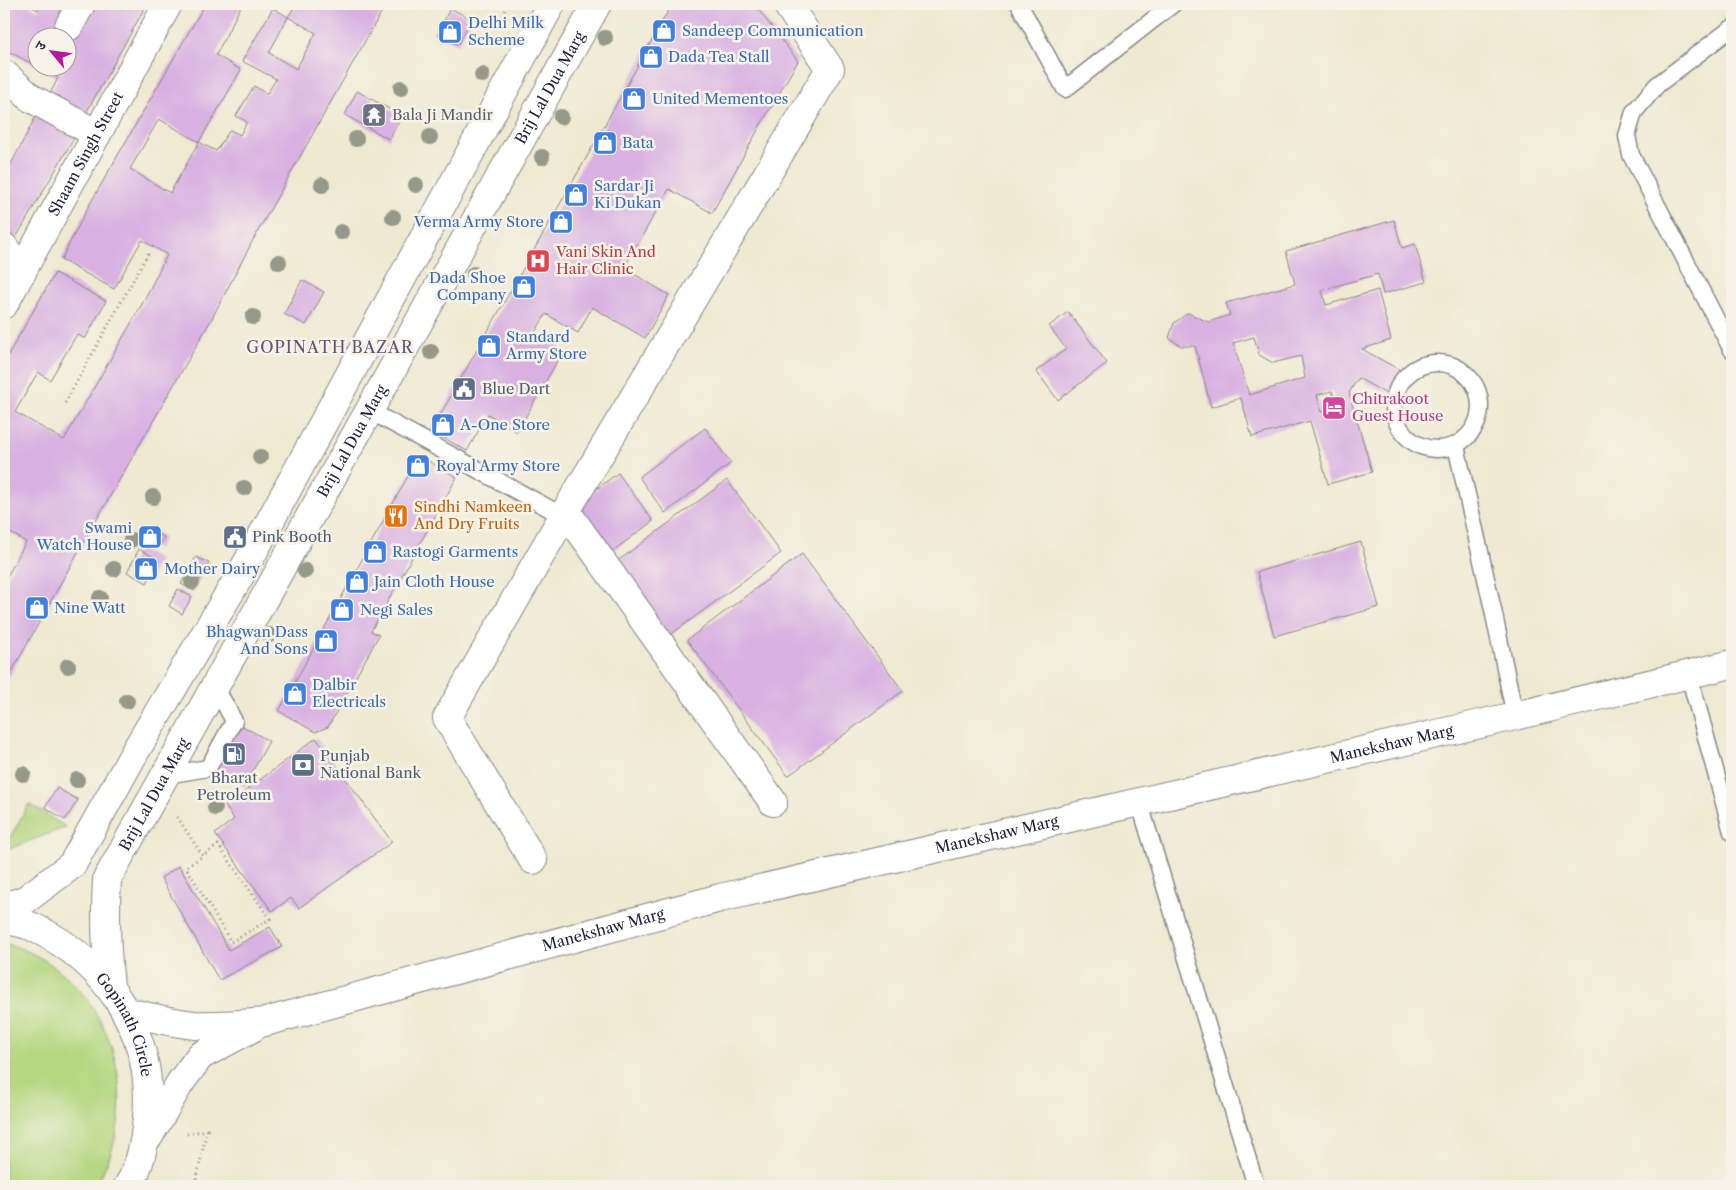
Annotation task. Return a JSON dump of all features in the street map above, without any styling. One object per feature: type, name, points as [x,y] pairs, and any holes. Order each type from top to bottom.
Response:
[{"type":"street","name":"Shaam Singh Street","points":[[4,304],[168,4]]},
{"type":"street","points":[[4,907],[25,900],[72,865],[136,750],[245,567],[550,4]]},
{"type":"street","name":"Brij Lal Dua Marg","points":[[110,986],[105,920],[107,879],[597,4]]},
{"type":"street","points":[[533,860],[448,718],[564,514],[830,68],[788,4]]},
{"type":"street","points":[[4,74],[31,98],[97,134]]},
{"type":"street","points":[[4,247],[22,272]]},
{"type":"street","points":[[564,514],[773,802]]},
{"type":"street","name":"Manekshaw Marg","points":[[127,1012],[166,1021],[194,1024],[232,1025],[265,1022],[720,898],[1515,716],[1732,664]]},
{"type":"street","name":"Gopinath Circle","points":[[4,919],[32,926],[75,951],[110,986],[127,1012],[143,1054],[149,1098],[145,1142],[132,1184]]},
{"type":"street","name":"Manekshaw Marg","points":[[145,1142],[180,1083],[200,1056],[265,1022]]},
{"type":"lane","points":[[1020,4],[1065,89],[1173,4]]},
{"type":"lane","points":[[1732,28],[1657,85],[1634,112],[1627,136],[1631,155],[1732,350]]},
{"type":"lane","points":[[1434,363],[1454,366],[1463,371],[1476,386],[1480,400],[1479,416],[1470,434],[1456,446],[1445,449],[1425,448],[1406,438],[1396,422],[1394,402],[1396,392],[1400,383],[1415,369],[1434,363]]},
{"type":"lane","points":[[370,411],[564,514]]},
{"type":"lane","points":[[1456,446],[1515,716]]},
{"type":"lane","points":[[1690,675],[1732,832]]},
{"type":"lane","points":[[1140,801],[1256,1186]]},
{"type":"path","points":[[505,11],[509,4]]},
{"type":"path","points":[[65,403],[150,250]]},
{"type":"path","points":[[162,783],[203,856]]},
{"type":"path","points":[[218,845],[270,919],[231,942],[186,867],[203,856],[218,845]]},
{"type":"path","points":[[145,1142],[207,1130],[195,1186]]},
{"type":"green space","points":[[29,804],[66,827],[4,851],[4,848]]},
{"type":"green space","points":[[4,943],[40,958],[70,980],[93,1009],[110,1042],[118,1078],[119,1115],[111,1151],[95,1186],[4,1186]]},
{"type":"building","points":[[4,4],[26,4],[38,10],[42,4],[67,4],[55,24],[63,28],[28,28],[28,62],[4,49]]},
{"type":"building","points":[[85,4],[147,4],[86,113],[50,94],[58,78],[78,78],[78,28],[71,28]]},
{"type":"building","points":[[205,4],[242,4],[216,55],[241,70],[199,142],[216,151],[230,130],[240,135],[247,122],[236,116],[254,86],[267,94],[276,79],[242,61],[273,8],[288,17],[296,4],[301,4],[309,9],[312,4],[386,4],[253,240],[211,320],[78,552],[4,686],[4,582],[26,542],[4,529],[4,362],[55,273],[106,301],[85,339],[77,334],[50,380],[38,372],[15,412],[64,440],[141,306],[167,255],[142,240],[114,289],[61,260],[87,209]],"holes":[[[288,17],[316,33],[296,69],[269,53]],[[159,119],[199,142],[170,193],[130,169]]]},
{"type":"building","points":[[672,4],[754,4],[798,61],[712,213],[669,189],[624,268],[669,295],[645,338],[592,307],[578,333],[546,314],[534,334],[563,351],[517,432],[488,414],[467,451],[431,431]]},
{"type":"building","points":[[450,8],[471,19],[458,45],[438,34]]},
{"type":"building","name":"Bala Ji Mandir","points":[[357,91],[402,116],[389,139],[345,115]]},
{"type":"building","points":[[38,112],[77,133],[14,241],[4,226],[4,178]]},
{"type":"building","points":[[1394,220],[1402,248],[1415,244],[1426,282],[1383,294],[1378,274],[1322,290],[1326,305],[1378,290],[1391,340],[1362,349],[1414,378],[1401,402],[1358,378],[1349,393],[1372,472],[1328,484],[1310,421],[1252,437],[1241,398],[1211,407],[1195,346],[1181,346],[1169,338],[1174,323],[1188,313],[1208,322],[1230,315],[1226,303],[1295,284],[1286,251]],"holes":[[[1254,337],[1259,355],[1273,363],[1301,356],[1305,378],[1249,395],[1233,343]],[[1332,391],[1337,408],[1321,412],[1317,395]]]},
{"type":"building","points":[[302,280],[324,292],[306,325],[284,314]]},
{"type":"building","points":[[1068,312],[1107,363],[1058,400],[1036,371],[1066,349],[1049,326]]},
{"type":"building","points":[[705,428],[731,463],[665,513],[639,477]]},
{"type":"building","points":[[419,456],[457,477],[371,631],[379,635],[328,727],[315,732],[279,711]]},
{"type":"building","points":[[618,473],[653,521],[606,556],[571,508]]},
{"type":"building","points":[[727,480],[781,553],[669,636],[615,563]]},
{"type":"building","points":[[150,529],[164,537],[158,549],[144,541]]},
{"type":"building","points":[[1361,542],[1379,607],[1274,636],[1257,572]]},
{"type":"building","points":[[139,549],[159,560],[147,583],[127,572]]},
{"type":"building","points":[[802,554],[903,691],[788,776],[687,640]]},
{"type":"building","points":[[196,557],[209,563],[194,591],[181,584]]},
{"type":"building","points":[[178,589],[192,597],[182,614],[169,606]]},
{"type":"building","points":[[239,724],[269,741],[244,787],[213,770]]},
{"type":"building","points":[[316,738],[392,842],[299,908],[291,898],[272,911],[215,834],[234,819],[225,806]]},
{"type":"building","points":[[57,788],[78,800],[65,820],[45,807]]},
{"type":"building","points":[[179,866],[229,950],[270,927],[282,947],[219,980],[161,878]]},
{"type":"place","name":"Sandeep Communication","points":[[664,31]]},
{"type":"place","name":"Delhi Milk Scheme","points":[[450,32]]},
{"type":"place","name":"Dada Tea Stall","points":[[651,57]]},
{"type":"place","name":"United Mementoes","points":[[634,99]]},
{"type":"place","name":"Bala Ji Mandir","points":[[374,115]]},
{"type":"place","name":"Bata","points":[[605,143]]},
{"type":"place","name":"Sardar Ji Ki Dukan","points":[[576,195]]},
{"type":"place","name":"Verma Army Store","points":[[561,222]]},
{"type":"place","name":"Vani Skin And Hair Clinic","points":[[538,261]]},
{"type":"place","name":"Dada Shoe Company","points":[[524,287]]},
{"type":"place","name":"Standard Army Store","points":[[489,346]]},
{"type":"place","name":"Blue Dart","points":[[464,389]]},
{"type":"place","name":"Chitrakoot Guest House","points":[[1334,408]]},
{"type":"place","name":"A-One Store","points":[[443,425]]},
{"type":"place","name":"Royal Army Store","points":[[418,466]]},
{"type":"place","name":"Sindhi Namkeen And Dry Fruits","points":[[396,516]]},
{"type":"place","name":"Swami Watch House","points":[[150,537]]},
{"type":"place","name":"Pink Booth","points":[[235,537]]},
{"type":"place","name":"Rastogi Garments","points":[[375,552]]},
{"type":"place","name":"Mother Dairy","points":[[146,569]]},
{"type":"place","name":"Jain Cloth House","points":[[357,582]]},
{"type":"place","name":"Nine Watt","points":[[37,608]]},
{"type":"place","name":"Negi Sales","points":[[342,610]]},
{"type":"place","name":"Bhagwan Dass And Sons","points":[[326,641]]},
{"type":"place","name":"Dalbir Electricals","points":[[295,694]]},
{"type":"place","name":"Bharat Petroleum","points":[[234,754]]},
{"type":"place","name":"Punjab National Bank","points":[[303,765]]},
{"type":"district","name":"GOPINATH BAZAR","points":[[330,347]]}]
